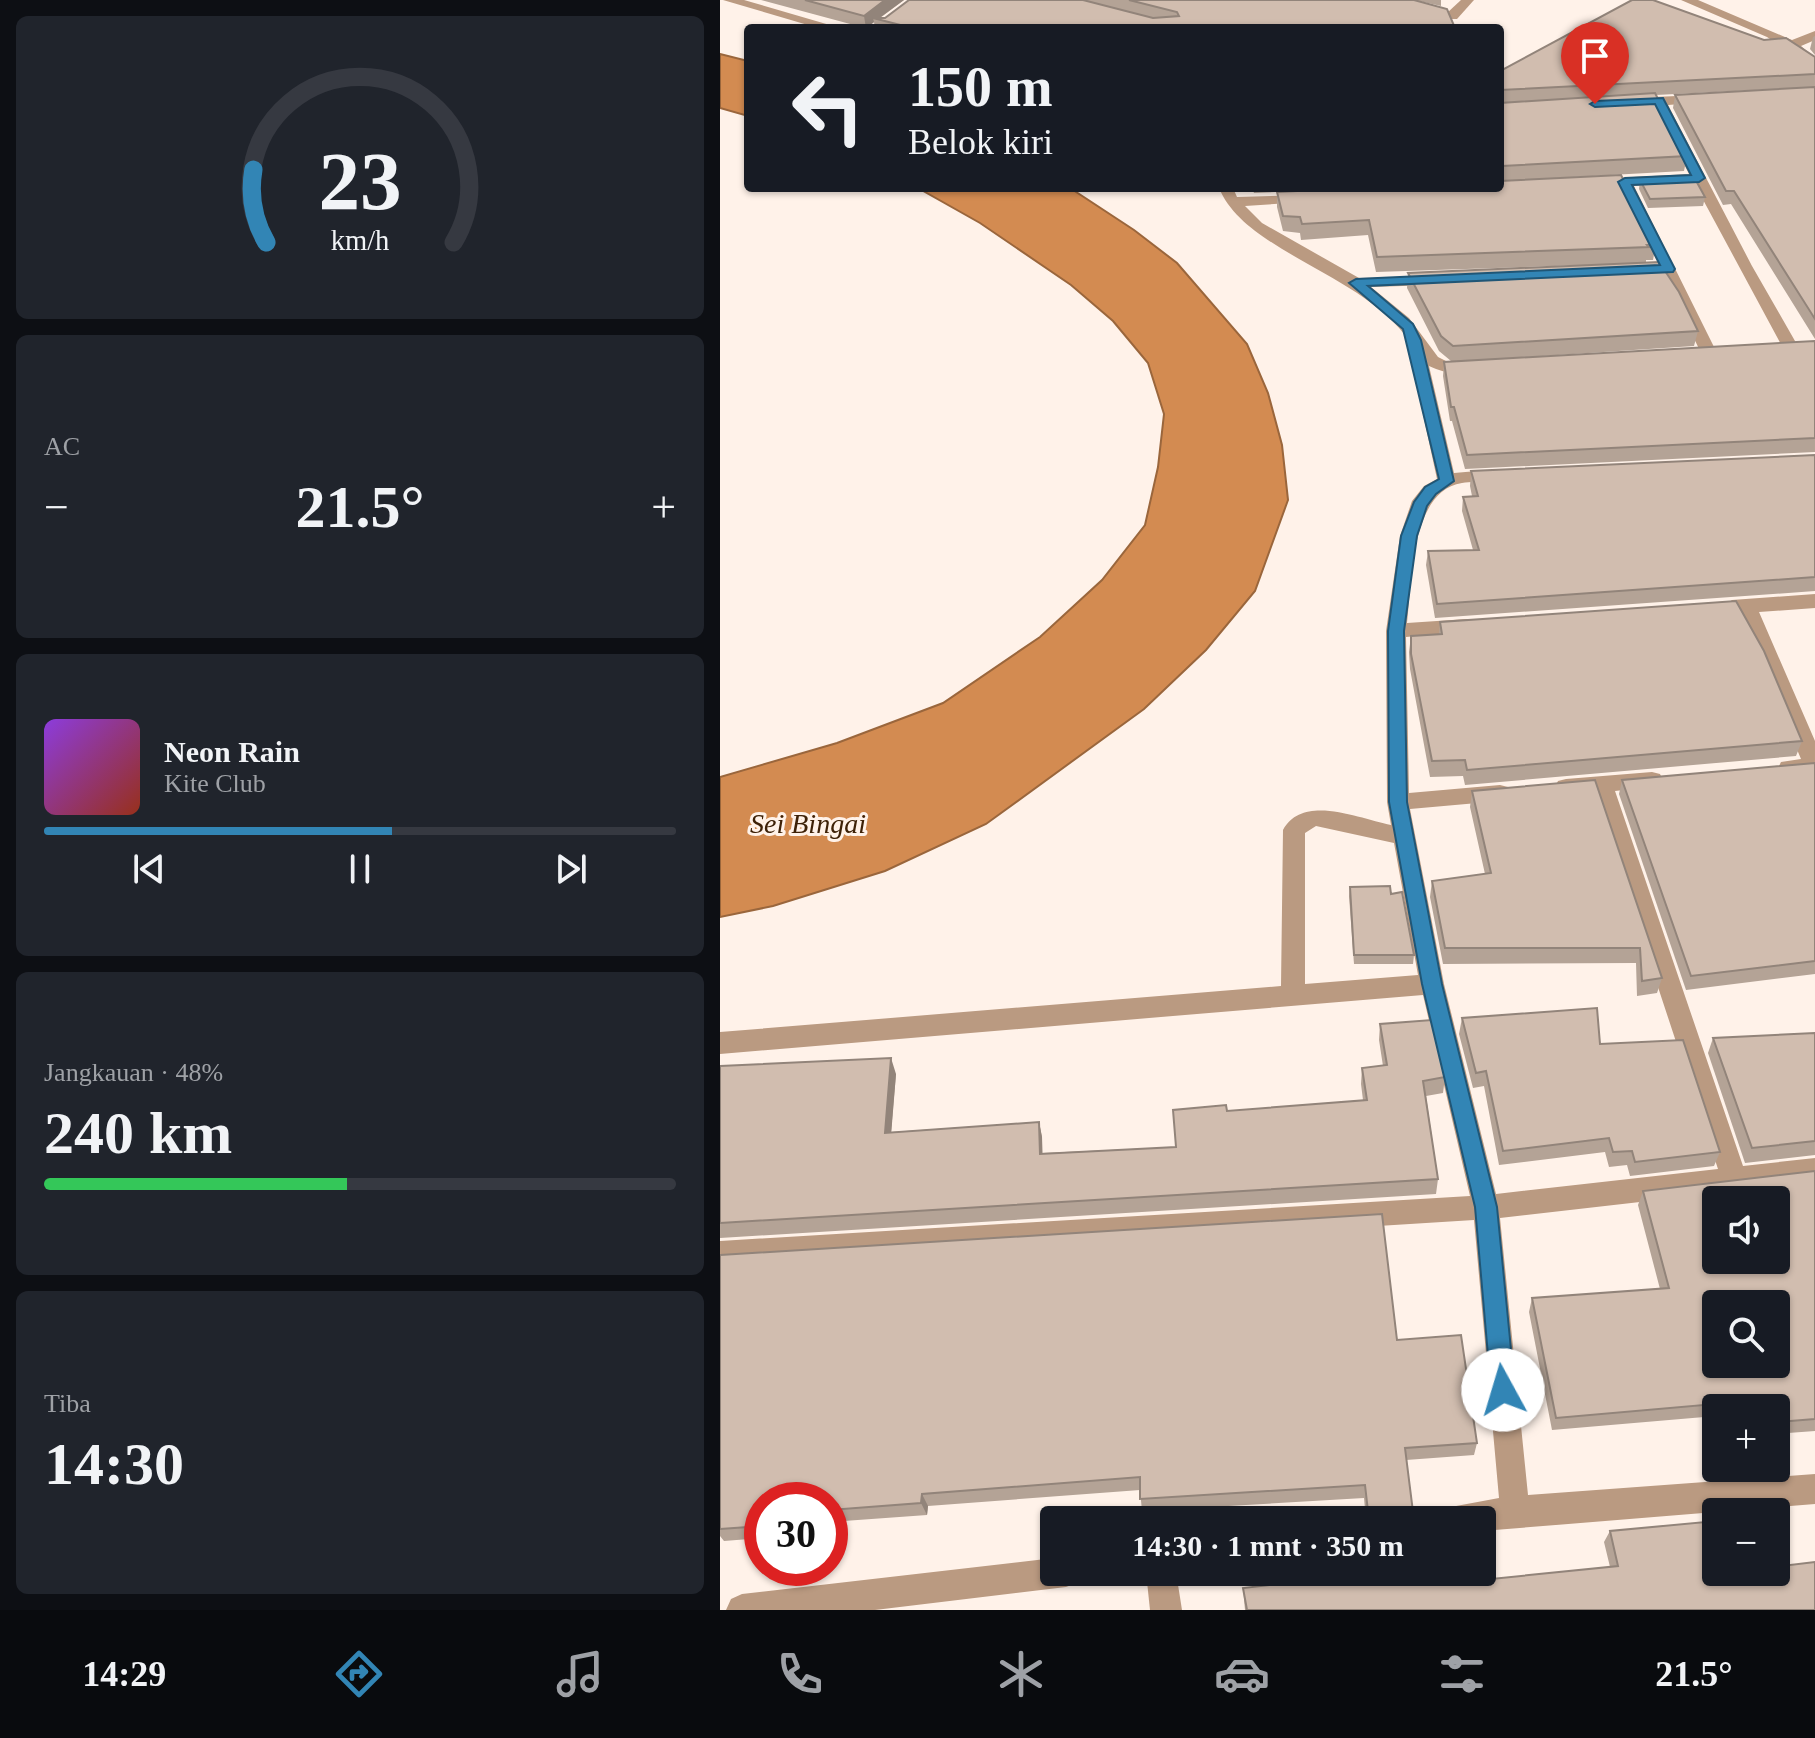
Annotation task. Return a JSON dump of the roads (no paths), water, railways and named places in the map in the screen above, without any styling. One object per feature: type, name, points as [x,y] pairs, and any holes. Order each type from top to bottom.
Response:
[{"type":"street","points":[[729,0],[818,24]]},
{"type":"street","points":[[1450,19],[1468,0]]},
{"type":"street","points":[[1687,0],[1791,45],[1815,65]]},
{"type":"street","points":[[1791,45],[1815,35]]},
{"type":"street","points":[[1611,103],[1721,98]]},
{"type":"street","points":[[1659,101],[1790,348]]},
{"type":"street","points":[[1577,184],[1699,178]]},
{"type":"street","points":[[1625,182],[1709,353]]},
{"type":"street","points":[[1229,195],[1326,197]]},
{"type":"street","points":[[1229,195],[1257,226],[1356,283],[1409,327],[1415,340],[1447,481]]},
{"type":"street","points":[[1622,271],[1669,269]]},
{"type":"street","points":[[1356,283],[1450,279]]},
{"type":"street","points":[[1415,340],[1437,366],[1448,370],[1490,367]]},
{"type":"street","points":[[1515,1511],[1486,1207],[1432,984],[1398,802],[1396,631],[1409,536],[1419,505],[1430,490],[1461,477],[1522,474]]},
{"type":"street","points":[[1715,609],[1815,601]]},
{"type":"street","points":[[1747,606],[1815,766],[1769,770]]},
{"type":"street","points":[[1396,631],[1492,624]]},
{"type":"street","points":[[1398,802],[1678,778]]},
{"type":"street","points":[[1602,784],[1734,1177]]},
{"type":"street","points":[[1293,995],[1294,830],[1307,819],[1316,818],[1406,837]]},
{"type":"street","points":[[720,1043],[1432,984]]},
{"type":"street","points":[[720,1254],[1486,1207],[1815,1170]]},
{"type":"street","points":[[1496,1514],[1815,1489]]},
{"type":"street","points":[[742,1610],[849,1604],[1040,1576]]},
{"type":"street","points":[[1163,1586],[1166,1610]]},
{"type":"water","points":[[720,54],[744,60],[744,115],[720,108]]},
{"type":"water","name":"Sei Bingai","points":[[925,192],[1076,192],[1177,263],[1247,344],[1268,393],[1282,445],[1288,500],[1255,591],[1206,650],[1144,709],[986,824],[885,871],[773,906],[720,917],[720,777],[837,743],[943,703],[1040,637],[1102,580],[1145,525],[1158,467],[1164,414],[1148,363],[1113,321],[1071,285],[980,223]]}]
